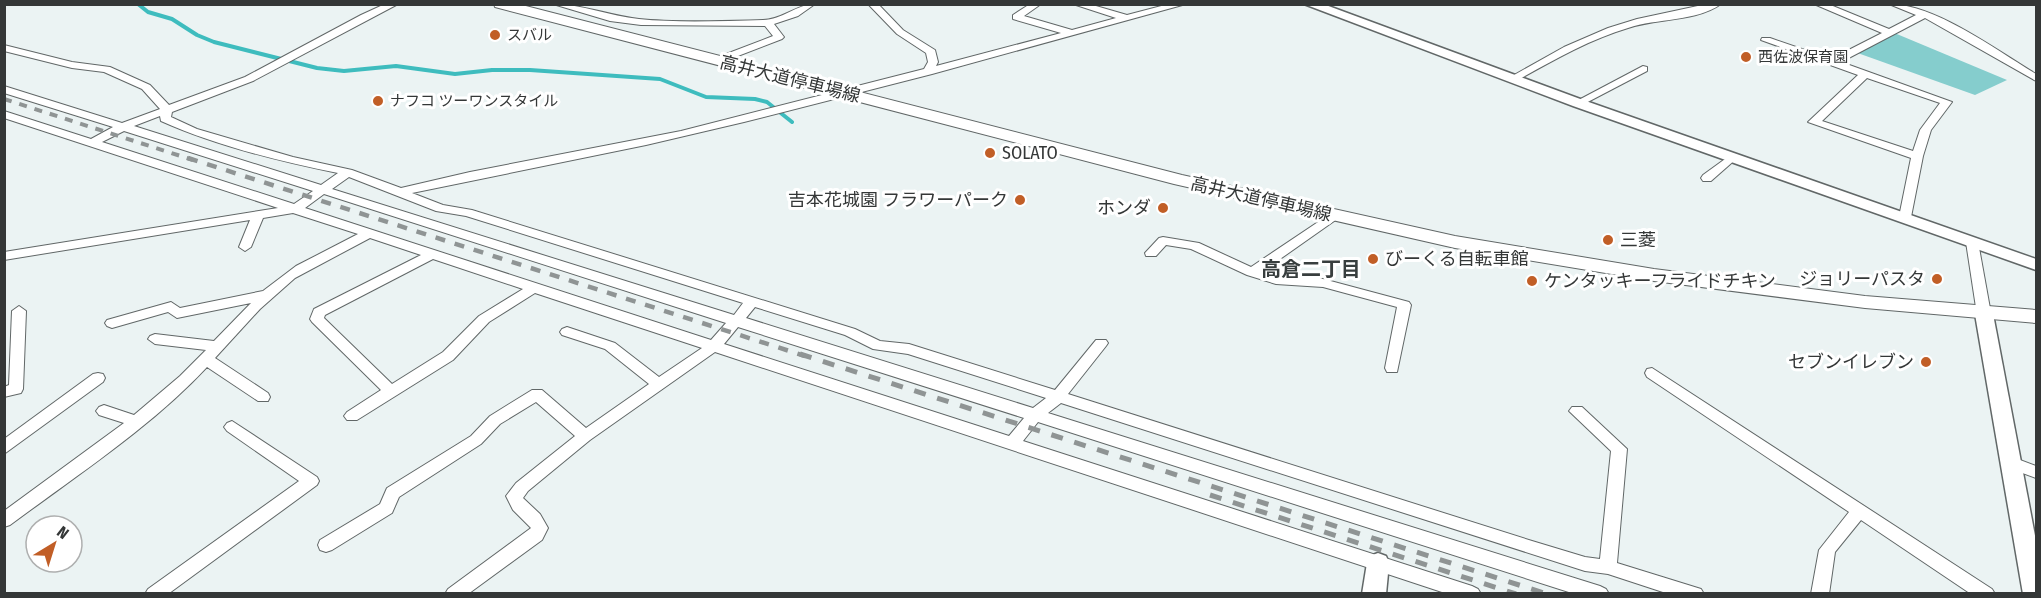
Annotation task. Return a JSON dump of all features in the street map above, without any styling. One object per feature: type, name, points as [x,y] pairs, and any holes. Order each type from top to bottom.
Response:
[{"type":"main road","name":"高井大道停車場線","points":[[514,6],[602,31],[1180,180],[1455,242],[1654,275],[1853,301],[2037,317]]},
{"type":"street","points":[[92,143],[124,126],[249,79],[364,17],[394,4]]},
{"type":"street","points":[[557,4],[617,20],[768,23],[795,14],[811,4]]},
{"type":"street","points":[[872,4],[900,32],[932,52],[933,62],[928,72]]},
{"type":"street","points":[[1037,4],[1016,17],[1074,34]]},
{"type":"street","points":[[1077,4],[1127,18]]},
{"type":"street","points":[[401,192],[679,134],[846,94],[1182,4]]},
{"type":"street","points":[[1310,4],[1578,103],[2037,265]]},
{"type":"street","points":[[1512,79],[1597,36],[1629,24],[1682,16],[1717,4]]},
{"type":"street","points":[[1818,4],[1891,33]]},
{"type":"street","points":[[1893,4],[1925,14],[2037,78]]},
{"type":"street","points":[[1833,62],[1925,14]]},
{"type":"street","points":[[602,31],[617,20]]},
{"type":"street","points":[[717,61],[779,37],[768,23]]},
{"type":"street","points":[[1766,40],[1947,102],[1926,130],[1917,156],[1905,218]]},
{"type":"street","points":[[4,48],[72,65],[106,69],[146,87],[167,110]]},
{"type":"street","points":[[1578,103],[1643,69]]},
{"type":"street","points":[[1866,74],[1814,122],[1917,156]]},
{"type":"street","points":[[4,88],[1600,594]]},
{"type":"street","points":[[167,110],[165,119],[193,131],[291,160],[348,172],[440,208],[468,213],[753,301],[850,332],[857,338],[894,350],[909,349],[1542,551],[1585,564],[1608,567],[1695,594]]},
{"type":"street","points":[[4,114],[1472,594]]},
{"type":"street","points":[[1707,178],[1732,156]]},
{"type":"street","points":[[4,256],[295,209],[348,172]]},
{"type":"street","points":[[245,247],[258,215]]},
{"type":"street","points":[[1252,272],[1334,216]]},
{"type":"street","points":[[4,520],[90,459],[135,422],[206,359],[266,295],[300,269],[369,234]]},
{"type":"street","points":[[1151,253],[1163,241],[1194,246],[1252,272],[1281,281],[1323,283],[1404,305],[1392,368]]},
{"type":"street","points":[[1972,242],[2035,594]]},
{"type":"street","points":[[391,391],[366,371],[347,347],[317,319],[319,312],[431,255]]},
{"type":"street","points":[[352,416],[448,357],[484,319],[533,288]]},
{"type":"street","points":[[112,323],[171,307],[177,313],[266,295]]},
{"type":"street","points":[[454,594],[536,535],[540,528],[537,522],[516,504],[514,496],[522,487],[585,436],[714,346],[753,301]]},
{"type":"street","points":[[4,393],[16,389],[19,311]]},
{"type":"street","points":[[567,332],[610,346],[657,384]]},
{"type":"street","points":[[155,339],[218,346]]},
{"type":"street","points":[[1012,443],[1036,414],[1057,398],[1101,343]]},
{"type":"street","points":[[206,359],[263,397]]},
{"type":"street","points":[[1652,373],[1858,511],[1965,577],[1986,594]]},
{"type":"street","points":[[4,448],[98,378]]},
{"type":"street","points":[[326,545],[386,508],[393,493],[476,440],[495,420],[537,394],[585,436]]},
{"type":"street","points":[[104,411],[135,422]]},
{"type":"street","points":[[1577,411],[1619,449],[1608,567]]},
{"type":"street","points":[[154,594],[310,481],[232,427]]},
{"type":"street","points":[[2012,463],[2037,472]]},
{"type":"street","points":[[1820,594],[1827,550],[1858,511]]},
{"type":"street","points":[[1374,594],[1378,563]]},
{"type":"shaded area","points":[[1892,32],[2007,80],[1975,95],[1852,51]]},
{"type":"waterway","points":[[138,4],[148,12],[172,19],[197,35],[214,42],[317,68],[344,71],[396,66],[455,74],[492,70],[530,70],[660,79],[706,97],[755,99],[767,102],[792,122]]},
{"type":"railway","points":[[4,99],[193,160]]},
{"type":"railway","points":[[188,158],[805,356]]},
{"type":"railway","points":[[800,354],[1547,594]]},
{"type":"railway","points":[[1210,495],[1516,594]]},
{"type":"place","name":"スバル","points":[[495,35]]},
{"type":"place","name":"西佐波保育園","points":[[1746,57]]},
{"type":"place","name":"ナフコ ツーワンスタイル","points":[[378,101]]},
{"type":"place","name":"SOLATO","points":[[990,153]]},
{"type":"place","name":"吉本花城園 フラワーパーク","points":[[1020,200]]},
{"type":"place","name":"ホンダ","points":[[1163,208]]},
{"type":"place","name":"三菱","points":[[1608,240]]},
{"type":"place","name":"びーくる自転車館","points":[[1373,259]]},
{"type":"place","name":"ジョリーパスタ","points":[[1937,279]]},
{"type":"place","name":"ケンタッキーフライドチキン","points":[[1532,281]]},
{"type":"place","name":"セブンイレブン","points":[[1926,362]]},
{"type":"district","name":"高倉二丁目","points":[[1311,269]]}]
